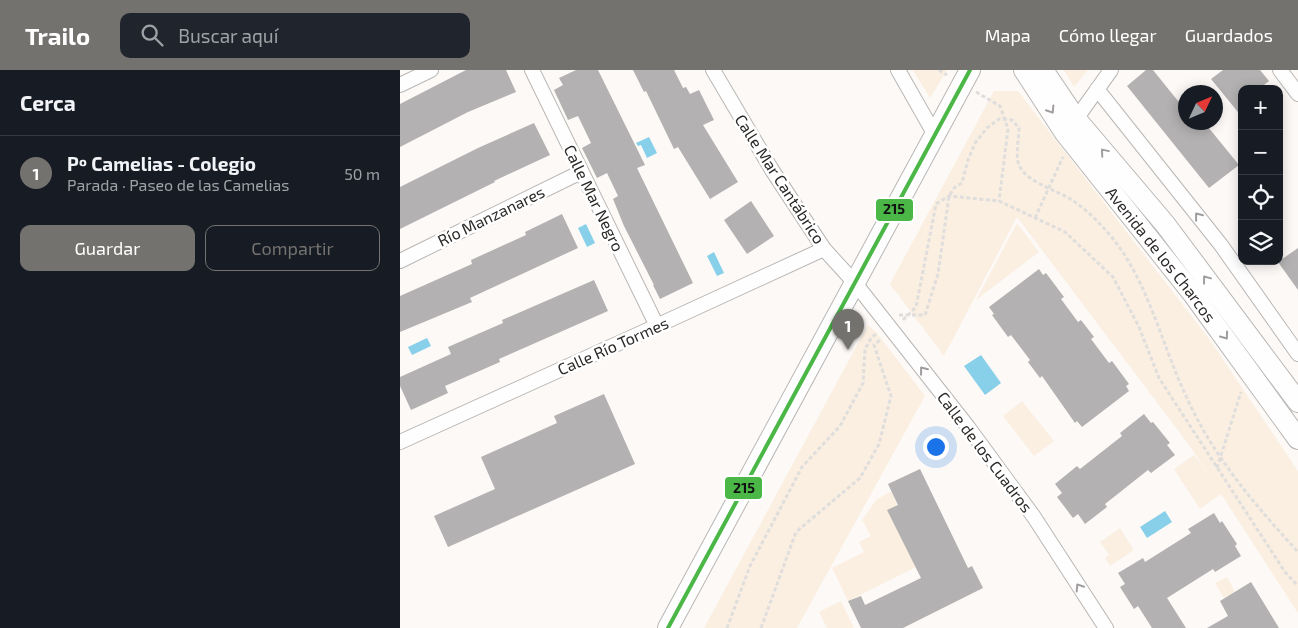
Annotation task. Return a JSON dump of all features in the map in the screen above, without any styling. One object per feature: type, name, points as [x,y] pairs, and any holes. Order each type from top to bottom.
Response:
[{"type":"street","points":[[400,85],[431,70]]},
{"type":"street","name":"Calle Mar Negro","points":[[532,70],[657,326]]},
{"type":"street","name":"Calle Mar Cantábrico","points":[[713,70],[772,170],[824,249],[859,289]]},
{"type":"street","points":[[898,70],[935,135]]},
{"type":"street","points":[[668,628],[859,289],[935,135],[969,81],[984,70]]},
{"type":"street","name":"Avenida de los Charcos","points":[[1024,70],[1073,142],[1193,294],[1298,439]]},
{"type":"street","name":"Avenida de los Charcos","points":[[1042,70],[1076,119],[1165,224],[1298,402]]},
{"type":"street","points":[[1076,119],[1111,70]]},
{"type":"street","points":[[1280,70],[1298,94]]},
{"type":"street","points":[[682,628],[969,81]]},
{"type":"street","points":[[1097,89],[1221,245],[1298,354]]},
{"type":"street","name":"Río Manzanares","points":[[400,261],[581,172]]},
{"type":"street","name":"Calle Río Tormes","points":[[400,442],[824,249]]},
{"type":"street","name":"Calle de los Cuadros","points":[[859,289],[968,427],[1034,517],[1106,628]]},
{"type":"path","points":[[939,70],[969,81],[1000,106],[1008,129],[999,201]]},
{"type":"path","points":[[761,628],[796,532],[860,478],[879,444],[891,396],[874,345],[916,307],[936,204],[949,196],[955,187],[962,182],[975,143],[987,128],[999,119],[1012,120],[1019,128],[1018,162],[1027,176],[1072,200],[1095,218],[1119,247],[1135,272],[1152,309],[1186,397],[1204,430],[1245,491],[1298,552]]},
{"type":"path","points":[[1035,218],[1048,187],[1073,142]]},
{"type":"path","points":[[949,196],[999,201],[1065,232],[1113,277],[1139,327],[1159,378],[1285,572],[1298,586]]},
{"type":"path","points":[[897,315],[925,315],[938,274],[949,196]]},
{"type":"path","points":[[727,628],[750,566],[802,468],[840,426],[864,383],[865,349],[870,338],[877,333]]},
{"type":"path","points":[[1217,468],[1242,389]]},
{"type":"shaded area","points":[[913,70],[947,70],[930,98]]},
{"type":"shaded area","points":[[1064,70],[1088,70],[1074,87]]},
{"type":"shaded area","points":[[994,91],[1018,91],[1210,340],[1298,471],[1298,613],[1221,494],[1200,509],[1174,469],[1194,455],[1208,474],[1189,445],[1017,217],[944,356],[890,284]]},
{"type":"shaded area","points":[[1017,223],[1039,252],[976,300]]},
{"type":"shaded area","points":[[868,325],[877,333],[925,396],[797,628],[704,628]]},
{"type":"shaded area","points":[[1022,401],[1054,441],[1034,456],[1003,416]]},
{"type":"shaded area","points":[[892,491],[898,505],[916,567],[848,601],[832,568],[864,552],[859,542],[871,536],[862,520],[876,500]]},
{"type":"shaded area","points":[[1120,528],[1134,550],[1110,566],[1105,558],[1109,555],[1100,542]]},
{"type":"shaded area","points":[[1227,577],[1235,592],[1224,598],[1215,583]]},
{"type":"shaded area","points":[[841,601],[854,628],[827,628],[819,612]]},
{"type":"water","points":[[649,137],[657,153],[647,158],[641,145],[638,146],[636,143]]},
{"type":"water","points":[[586,224],[595,243],[587,247],[578,228]]},
{"type":"water","points":[[714,252],[724,273],[717,276],[707,256]]},
{"type":"water","points":[[427,338],[431,346],[412,355],[408,347]]},
{"type":"water","points":[[981,355],[1001,383],[985,395],[964,366]]},
{"type":"water","points":[[1165,511],[1172,522],[1147,538],[1140,527]]},
{"type":"building","points":[[466,70],[506,70],[516,92],[468,112],[400,147],[400,104]]},
{"type":"building","points":[[576,70],[598,70],[645,165],[637,168],[693,283],[660,299],[624,226],[613,199],[618,196],[607,173],[597,178],[582,148],[591,143],[578,116],[568,120],[554,90],[563,85],[559,78]]},
{"type":"building","points":[[633,70],[674,70],[683,88],[686,87],[690,94],[699,90],[714,120],[703,125],[738,182],[710,199],[678,147],[674,149],[646,91],[644,92]]},
{"type":"building","points":[[1146,70],[1153,70],[1178,101],[1178,130],[1211,130],[1238,166],[1209,188],[1127,86]]},
{"type":"building","points":[[1223,70],[1260,70],[1269,81],[1264,85],[1238,85],[1238,112],[1223,94],[1223,85],[1216,85],[1211,79]]},
{"type":"building","points":[[534,123],[550,155],[400,229],[400,187],[478,148]]},
{"type":"building","points":[[751,201],[774,236],[747,254],[724,220]]},
{"type":"building","points":[[562,214],[578,248],[470,298],[472,302],[400,332],[400,296],[472,264],[471,260],[526,235],[525,232]]},
{"type":"building","points":[[1298,248],[1298,290],[1280,265],[1283,265],[1283,258]]},
{"type":"building","points":[[1039,269],[1043,275],[1046,273],[1064,297],[1061,299],[1078,322],[1081,320],[1094,337],[1091,339],[1109,363],[1112,361],[1129,384],[1126,386],[1129,391],[1082,427],[1077,421],[1075,423],[1042,376],[1040,378],[1028,362],[1030,360],[1011,335],[1008,337],[992,315],[994,314],[989,307]]},
{"type":"building","points":[[594,280],[608,311],[499,359],[500,362],[445,386],[448,393],[411,410],[400,386],[400,377],[451,354],[448,347],[503,323],[502,320]]},
{"type":"building","points":[[604,394],[635,464],[448,547],[434,516],[495,489],[481,457],[557,423],[554,416]]},
{"type":"building","points":[[1144,414],[1170,443],[1167,445],[1175,455],[1151,473],[1148,470],[1105,504],[1107,507],[1085,524],[1078,514],[1073,518],[1057,497],[1062,493],[1055,484],[1077,466],[1080,469],[1122,436],[1120,433]]},
{"type":"building","points":[[920,469],[968,568],[972,566],[983,588],[903,628],[861,628],[848,601],[861,596],[865,605],[921,578],[887,510],[898,505],[888,484]]},
{"type":"building","points":[[1214,513],[1220,523],[1222,521],[1237,544],[1235,546],[1241,556],[1215,572],[1213,569],[1167,598],[1186,628],[1152,628],[1138,606],[1134,609],[1120,587],[1125,584],[1118,573],[1143,558],[1145,562],[1191,533],[1188,529]]},
{"type":"building","points":[[1251,582],[1279,628],[1207,628],[1228,616],[1220,601]]},
{"type":"transit line","name":"215","points":[[668,628],[970,70]]},
{"type":"place","name":"Pº Camelias - Colegio","points":[[848,350]]}]
